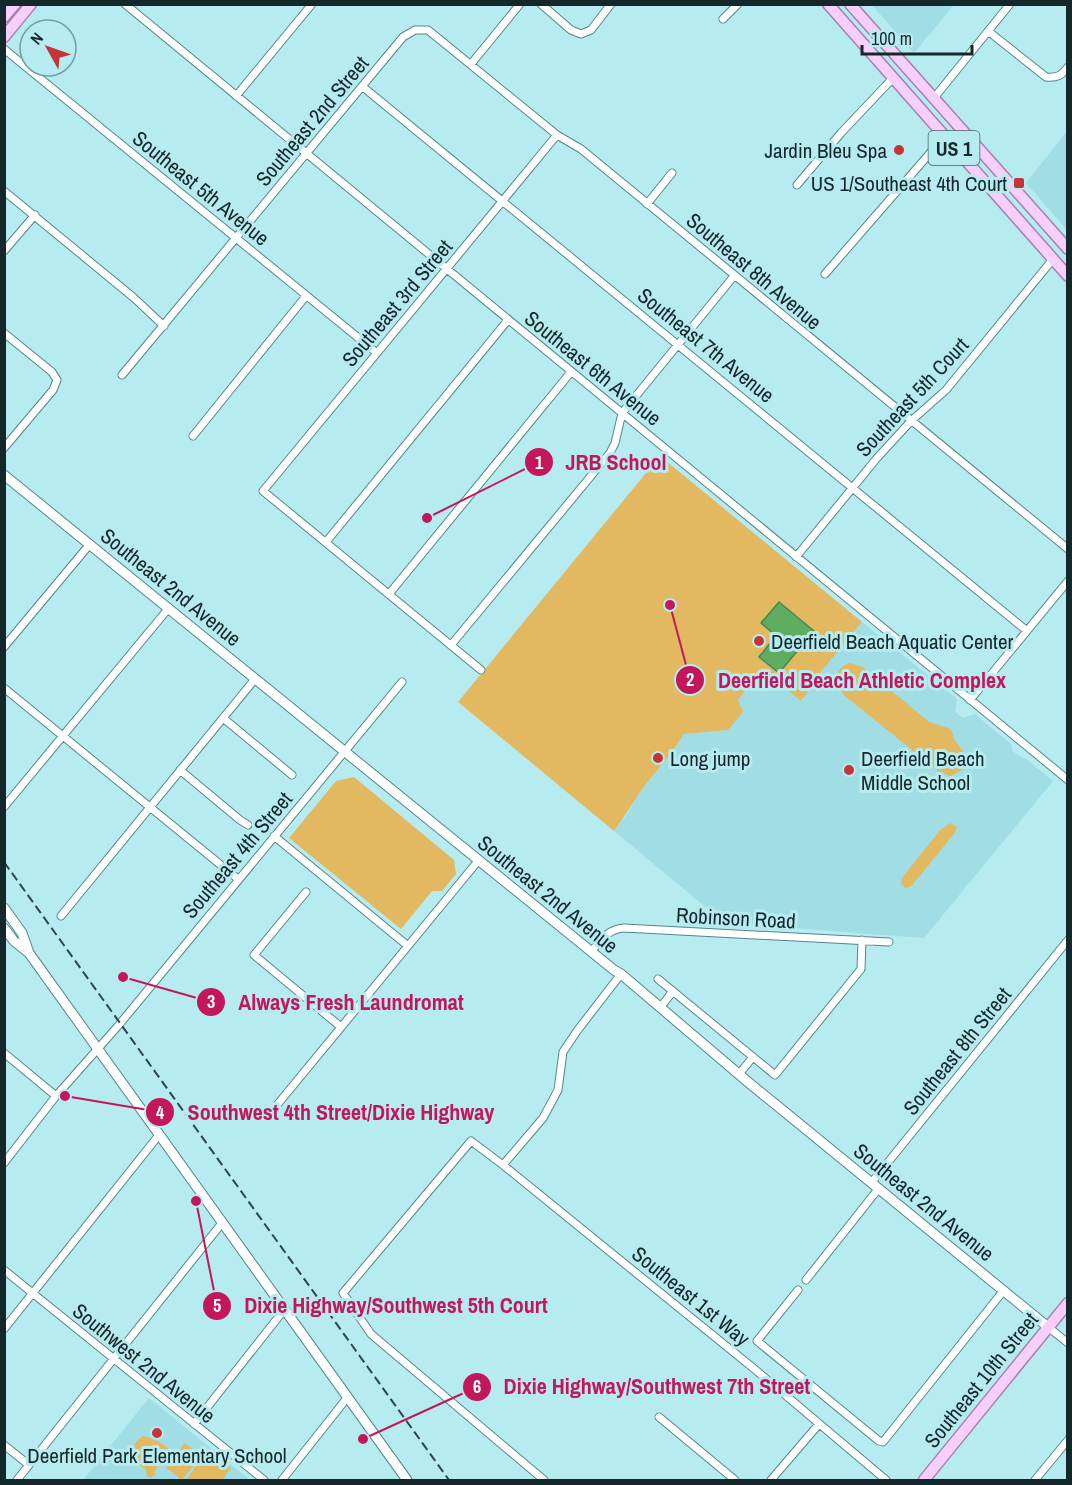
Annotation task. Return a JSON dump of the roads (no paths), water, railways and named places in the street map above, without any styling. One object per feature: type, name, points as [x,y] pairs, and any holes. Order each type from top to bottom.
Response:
[{"type":"main road","points":[[4,17],[15,4]]},
{"type":"main road","points":[[4,37],[31,4]]},
{"type":"main road","name":"US 1","points":[[828,4],[1068,276]]},
{"type":"main road","name":"US 1","points":[[850,4],[1068,249]]},
{"type":"main road","points":[[896,82],[917,94],[934,98]]},
{"type":"main road","points":[[925,114],[938,114],[954,122]]},
{"type":"main road","points":[[1022,225],[1041,235],[1054,235]]},
{"type":"main road","points":[[1053,259],[1068,261]]},
{"type":"main road","name":"Southeast 10th Street","points":[[924,1480],[1068,1303]]},
{"type":"street","name":"Southeast 6th Avenue","points":[[125,4],[1068,780]]},
{"type":"street","points":[[299,4],[307,11]]},
{"type":"street","points":[[236,96],[312,4]]},
{"type":"street","points":[[471,64],[520,4]]},
{"type":"street","points":[[540,4],[571,30],[581,34],[591,30],[611,4]]},
{"type":"street","points":[[723,19],[738,4]]},
{"type":"street","points":[[934,98],[1010,4]]},
{"type":"street","name":"Southeast 8th Avenue","points":[[415,30],[428,30],[557,135],[581,149],[910,422],[1068,549]]},
{"type":"street","name":"Southeast 2nd Street","points":[[122,375],[403,37],[415,30]]},
{"type":"street","points":[[988,31],[1046,77],[1054,78],[1061,75],[1068,67]]},
{"type":"street","name":"Southeast 5th Avenue","points":[[4,49],[377,353]]},
{"type":"street","points":[[797,185],[841,132],[896,82]]},
{"type":"street","name":"Southeast 7th Avenue","points":[[363,87],[1027,631]]},
{"type":"street","name":"Southeast 3rd Street","points":[[326,542],[263,491],[557,135]]},
{"type":"street","points":[[825,274],[945,137]]},
{"type":"street","points":[[647,204],[672,173]]},
{"type":"street","points":[[4,191],[165,326]]},
{"type":"street","points":[[4,251],[34,215]]},
{"type":"street","name":"Southeast 5th Court","points":[[796,557],[910,422],[946,390],[1053,259]]},
{"type":"street","points":[[451,645],[610,453],[615,443],[622,413],[734,276]]},
{"type":"street","points":[[193,436],[306,296]]},
{"type":"street","points":[[481,670],[326,542],[508,320]]},
{"type":"street","points":[[4,333],[52,372],[57,380],[53,390],[4,448]]},
{"type":"street","points":[[389,594],[572,372]]},
{"type":"street","name":"Southeast 2nd Avenue","points":[[4,475],[478,861],[621,974],[739,1074],[1068,1343]]},
{"type":"street","points":[[4,647],[90,544]]},
{"type":"street","points":[[970,700],[1068,581]]},
{"type":"street","points":[[4,807],[168,609]]},
{"type":"street","points":[[61,916],[255,679]]},
{"type":"street","name":"Southeast 4th Street","points":[[4,1163],[57,1096],[402,682]]},
{"type":"street","points":[[4,688],[238,879]]},
{"type":"street","points":[[223,718],[292,775]]},
{"type":"street","points":[[180,770],[248,825]]},
{"type":"street","points":[[274,836],[408,946]]},
{"type":"street","points":[[277,1105],[478,861]]},
{"type":"street","points":[[306,892],[254,955],[341,1027]]},
{"type":"street","points":[[4,908],[22,933],[29,953],[407,1480]]},
{"type":"street","points":[[4,928],[14,941],[29,953]]},
{"type":"street","name":"Robinson Road","points":[[591,952],[614,929],[624,928],[889,942]]},
{"type":"street","points":[[658,979],[775,1075],[861,969],[862,940]]},
{"type":"street","name":"Southeast 8th Street","points":[[806,1280],[875,1185],[1068,940]]},
{"type":"street","points":[[503,1165],[543,1118],[558,1090],[563,1052],[621,974]]},
{"type":"street","points":[[660,1008],[673,991]]},
{"type":"street","points":[[4,1053],[57,1096]]},
{"type":"street","points":[[739,1074],[753,1057]]},
{"type":"street","points":[[4,1329],[159,1135]]},
{"type":"street","name":"Southeast 1st Way","points":[[544,1480],[371,1334],[343,1293],[471,1141],[752,1367],[886,1480]]},
{"type":"street","points":[[17,1480],[222,1223]]},
{"type":"street","name":"Southwest 2nd Avenue","points":[[4,1270],[264,1480]]},
{"type":"street","points":[[798,1290],[757,1341],[843,1413],[883,1442],[1004,1290]]},
{"type":"street","points":[[194,1424],[284,1310]]},
{"type":"street","points":[[282,1480],[348,1398]]},
{"type":"street","points":[[659,1417],[735,1480]]},
{"type":"street","points":[[771,1480],[819,1424]]},
{"type":"street","points":[[1035,1480],[1068,1440]]},
{"type":"street","points":[[4,1444],[29,1465]]},
{"type":"railway","points":[[4,862],[449,1480]]},
{"type":"place","name":"Jardin Bleu Spa","points":[[899,150]]},
{"type":"place","name":"US 1/Southeast 4th Court","points":[[1019,183]]},
{"type":"place","name":"JRB School","points":[[427,518]]},
{"type":"place","name":"Deerfield Beach Athletic Complex","points":[[670,605]]},
{"type":"place","name":"Deerfield Beach Aquatic Center","points":[[759,641]]},
{"type":"place","name":"Long jump","points":[[658,758]]},
{"type":"place","name":"Deerfield Beach Middle School","points":[[849,770]]},
{"type":"place","name":"Always Fresh Laundromat","points":[[123,977]]},
{"type":"place","name":"Southwest 4th Street/Dixie Highway","points":[[65,1096]]},
{"type":"place","name":"Dixie Highway/Southwest 5th Court","points":[[196,1201]]},
{"type":"place","name":"Deerfield Park Elementary School","points":[[157,1433]]},
{"type":"place","name":"Dixie Highway/Southwest 7th Street","points":[[363,1439]]}]
